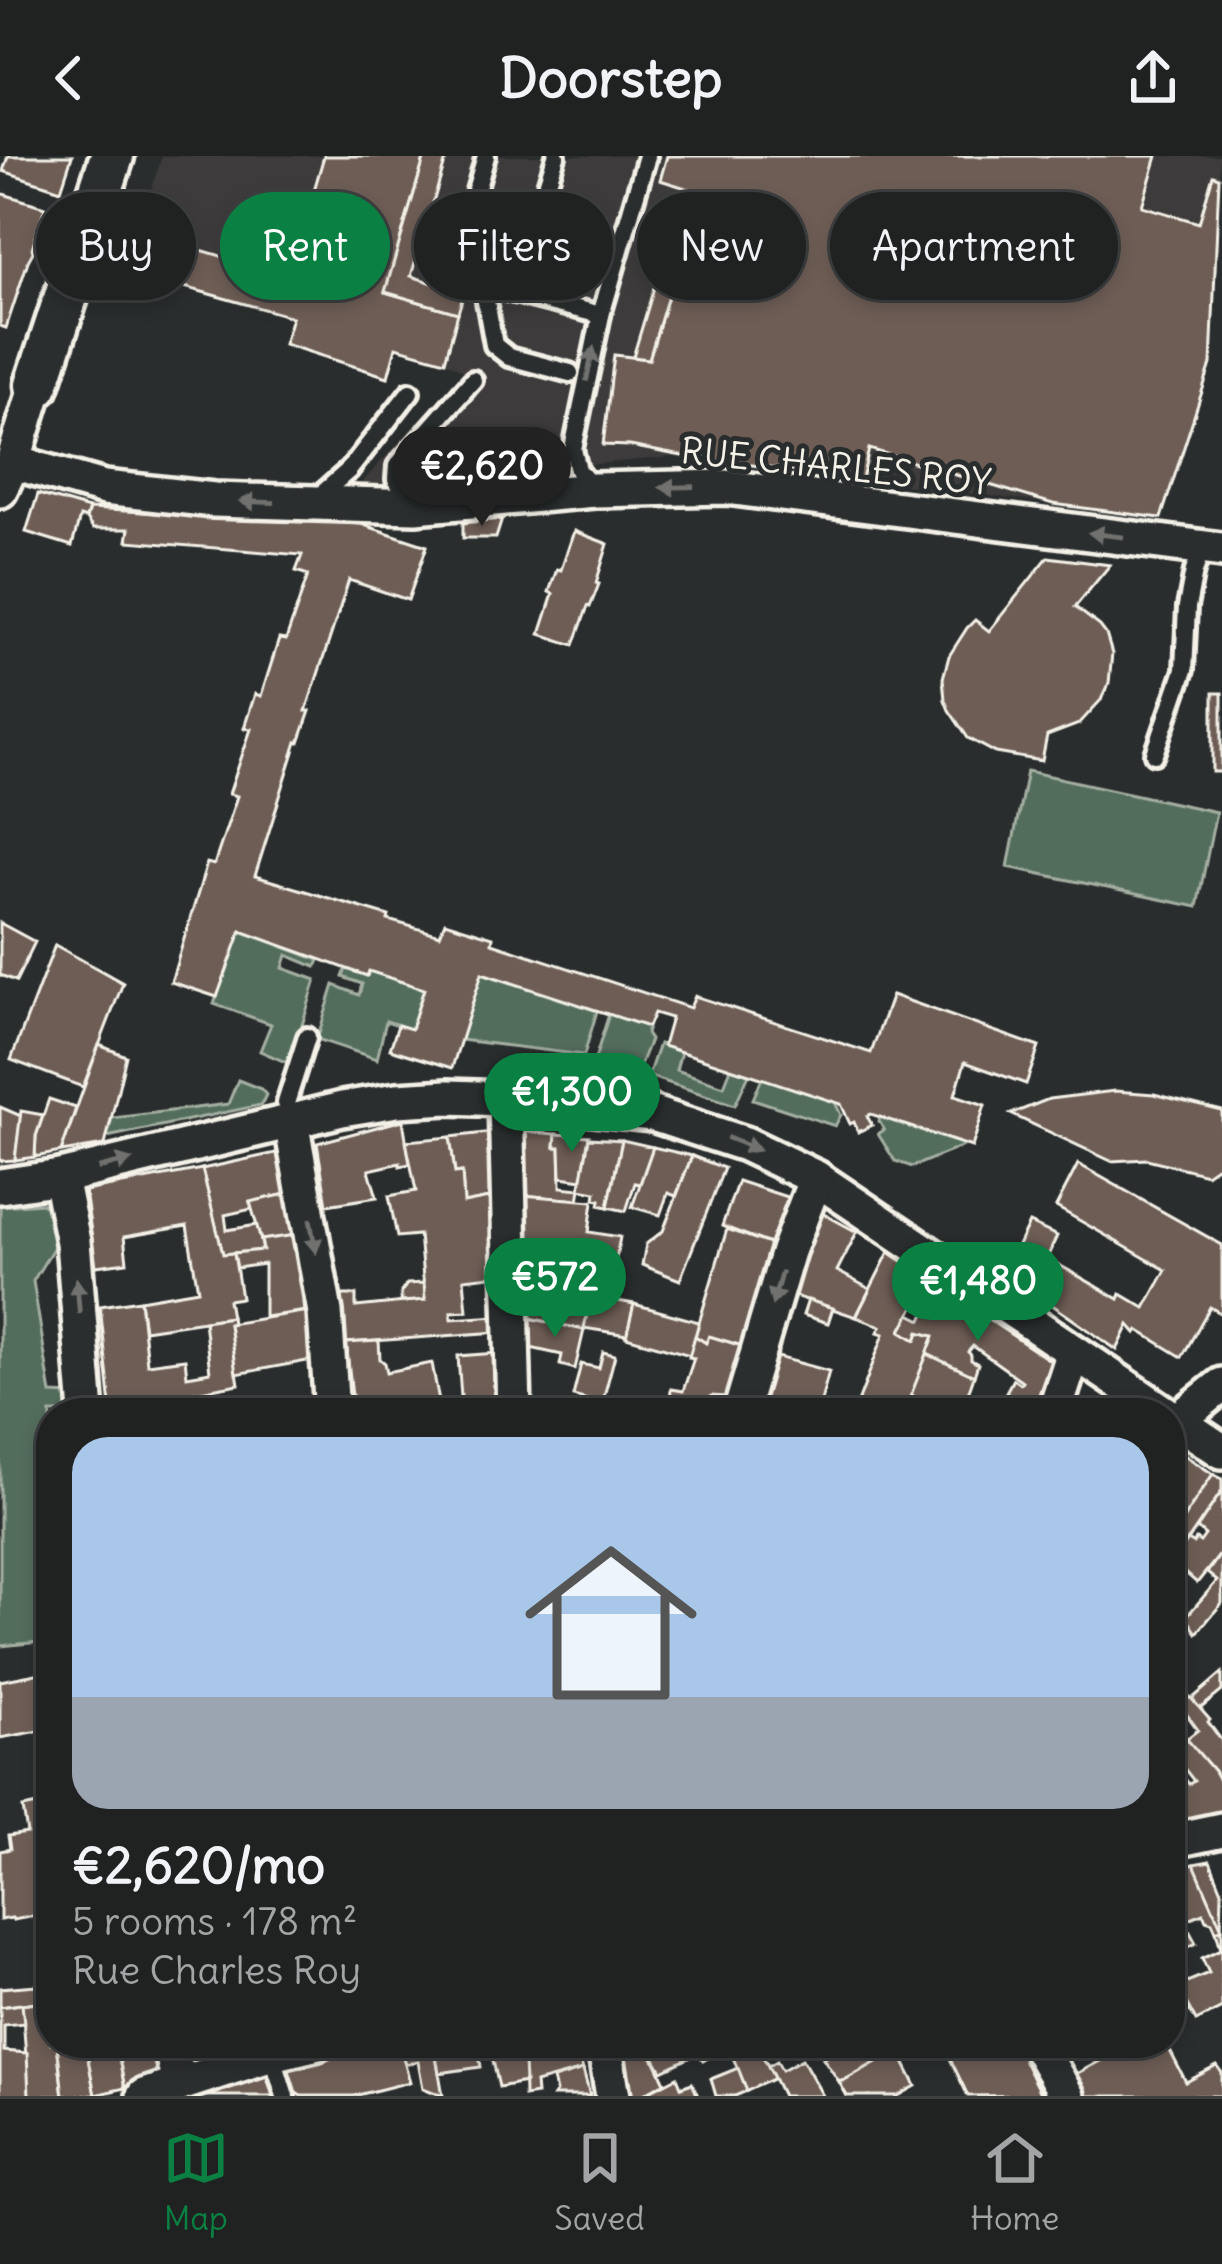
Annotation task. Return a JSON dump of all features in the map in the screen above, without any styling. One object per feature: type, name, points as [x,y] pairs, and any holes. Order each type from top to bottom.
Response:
[{"type":"street","points":[[7,476],[112,156]]},
{"type":"street","name":"RUE CHARLES ROY","points":[[7,476],[214,500],[416,506],[594,490],[726,487],[1213,548]]},
{"type":"street","points":[[506,1099],[514,1398]]},
{"type":"street","points":[[0,1186],[59,1178],[289,1112],[397,1100],[506,1099],[653,1114],[745,1144],[816,1178],[1140,1398]]},
{"type":"street","points":[[289,1112],[325,1312],[331,1398]]},
{"type":"street","points":[[59,1178],[73,1242],[87,1398]]},
{"type":"street","points":[[744,1398],[788,1251],[816,1178]]},
{"type":"street","points":[[1059,1398],[1074,1352]]},
{"type":"street","points":[[1185,1410],[1222,1385]]},
{"type":"street","points":[[1185,1426],[1220,1440]]},
{"type":"street","points":[[1185,1838],[1222,1830]]},
{"type":"street","points":[[173,2058],[178,2085]]},
{"type":"street","points":[[144,2096],[260,2058]]},
{"type":"street","points":[[607,2058],[614,2096]]},
{"type":"street","points":[[1045,2058],[1067,2096]]},
{"type":"lane","points":[[476,192],[486,156]]},
{"type":"lane","points":[[545,192],[556,156]]},
{"type":"lane","points":[[594,490],[578,470],[573,449],[601,315],[647,156]]},
{"type":"lane","points":[[487,300],[494,345],[509,357],[570,374]]},
{"type":"lane","points":[[544,300],[601,315]]},
{"type":"lane","points":[[416,506],[396,480],[398,466],[473,380]]},
{"type":"lane","points":[[311,503],[349,470],[410,392]]},
{"type":"lane","points":[[1155,754],[1184,670],[1194,572],[1213,548]]},
{"type":"lane","points":[[289,1112],[307,1036]]},
{"type":"lane","points":[[273,2058],[285,2096]]},
{"type":"shaded area","points":[[162,156],[1220,156],[1211,364],[1161,518],[682,456],[359,486],[464,371],[397,347],[388,377],[284,344],[291,317],[230,300],[390,300],[390,192],[220,192],[220,297],[196,290],[196,192],[150,192]]},
{"type":"green space","points":[[1027,771],[1216,812],[1197,907],[1008,867]]},
{"type":"green space","points":[[241,931],[319,960],[316,967],[287,955],[283,968],[316,980],[290,1064],[260,1051],[271,1024],[214,1004]]},
{"type":"green space","points":[[346,969],[366,975],[369,971],[424,989],[411,1029],[386,1021],[377,1059],[317,1039],[334,985],[359,995],[362,984],[343,977]]},
{"type":"green space","points":[[482,973],[597,1011],[584,1055],[460,1040]]},
{"type":"green space","points":[[609,1014],[648,1027],[650,1040],[637,1072],[595,1059]]},
{"type":"green space","points":[[659,1044],[681,1052],[676,1070],[724,1086],[731,1068],[749,1074],[735,1105],[648,1076]]},
{"type":"green space","points":[[762,1078],[835,1102],[841,1115],[835,1126],[753,1099]]},
{"type":"green space","points":[[238,1080],[261,1089],[266,1095],[261,1105],[107,1137],[112,1118],[228,1104]]},
{"type":"green space","points":[[880,1117],[966,1145],[912,1167],[895,1161],[878,1134],[884,1130]]},
{"type":"green space","points":[[42,1203],[56,1214],[60,1237],[33,1281],[51,1394],[73,1398],[36,1398],[36,1642],[0,1646],[0,1206]]},
{"type":"building","points":[[8,156],[72,156],[61,190],[3,171]]},
{"type":"building","points":[[324,156],[425,156],[390,275],[390,192],[314,192]]},
{"type":"building","points":[[425,156],[447,156],[436,192],[414,192]]},
{"type":"building","points":[[667,156],[1157,156],[1142,206],[1199,223],[1213,175],[1219,177],[1211,364],[1161,518],[1053,504],[869,449],[862,479],[603,445],[614,355],[649,359],[667,300],[806,300],[806,192],[699,192],[660,180]]},
{"type":"building","points":[[0,193],[36,204],[36,235],[6,328],[0,326]]},
{"type":"building","points":[[414,193],[414,300],[462,300],[458,313],[390,293],[390,275]]},
{"type":"building","points":[[196,249],[220,256],[220,297],[196,290]]},
{"type":"building","points":[[390,293],[458,313],[445,361],[396,347],[388,377],[284,344],[292,317],[231,300],[390,300]]},
{"type":"building","points":[[650,300],[667,300],[649,359],[633,357]]},
{"type":"building","points":[[38,494],[89,509],[86,519],[80,517],[72,546],[26,532]]},
{"type":"building","points":[[89,509],[361,524],[427,546],[408,600],[349,580],[255,876],[440,935],[445,922],[493,937],[492,943],[690,1008],[695,996],[871,1053],[892,995],[1039,1047],[1026,1084],[965,1062],[955,1095],[985,1105],[972,1147],[871,1114],[867,1116],[872,1125],[858,1132],[841,1104],[663,1046],[671,1018],[654,1013],[648,1027],[482,973],[452,1068],[390,1049],[398,1025],[411,1029],[424,989],[369,971],[367,976],[241,931],[217,997],[171,982],[207,863],[214,865],[237,796],[229,794],[251,729],[244,728],[255,694],[261,696],[279,639],[286,640],[308,575],[296,571],[302,555],[127,541],[129,529],[93,529],[86,519]]},
{"type":"building","points":[[502,519],[496,538],[463,538],[463,523]]},
{"type":"building","points":[[574,531],[608,544],[599,584],[574,645],[540,634],[553,594],[549,592]]},
{"type":"building","points":[[1048,557],[1110,565],[1075,607],[1100,626],[1112,654],[1109,683],[1101,700],[1079,724],[1047,736],[1042,761],[996,753],[968,738],[949,710],[943,678],[949,656],[967,628],[975,620],[989,631]]},
{"type":"building","points":[[1213,693],[1222,693],[1222,772],[1213,772]]},
{"type":"building","points":[[0,923],[35,942],[16,981],[0,975]]},
{"type":"building","points":[[55,945],[123,983],[83,1087],[11,1060]]},
{"type":"building","points":[[99,1045],[126,1056],[105,1145],[61,1152]]},
{"type":"building","points":[[1115,1091],[1154,1094],[1222,1111],[1222,1163],[1206,1174],[1147,1159],[1111,1161],[1011,1114],[1049,1099]]},
{"type":"building","points":[[49,1099],[76,1108],[61,1152],[35,1157],[36,1136]]},
{"type":"building","points":[[0,1107],[21,1116],[15,1160],[0,1161]]},
{"type":"building","points":[[21,1111],[43,1115],[35,1157],[15,1160]]},
{"type":"building","points":[[403,1120],[410,1164],[369,1170],[377,1197],[327,1205],[317,1143]]},
{"type":"building","points":[[522,1131],[556,1134],[561,1187],[580,1189],[578,1200],[522,1195]]},
{"type":"building","points":[[494,1132],[494,1197],[464,1203],[462,1172],[455,1173],[450,1137]]},
{"type":"building","points":[[556,1134],[589,1136],[582,1180],[561,1177]]},
{"type":"building","points":[[450,1137],[455,1173],[462,1172],[464,1203],[494,1197],[500,1275],[464,1279],[467,1311],[451,1312],[451,1319],[498,1316],[498,1332],[346,1343],[342,1295],[356,1295],[356,1307],[425,1300],[419,1235],[397,1237],[389,1196],[416,1191],[406,1141]]},
{"type":"building","points":[[589,1138],[622,1140],[608,1207],[599,1205],[596,1192],[580,1189]]},
{"type":"building","points":[[622,1140],[653,1147],[626,1211],[608,1207]]},
{"type":"building","points":[[653,1147],[692,1156],[676,1196],[668,1193],[660,1215],[632,1207]]},
{"type":"building","points":[[285,1151],[295,1192],[250,1202],[252,1209],[225,1215],[227,1230],[257,1225],[263,1250],[223,1254],[202,1169]]},
{"type":"building","points":[[692,1156],[724,1168],[680,1280],[642,1265],[646,1244],[663,1231]]},
{"type":"building","points":[[1078,1164],[1222,1245],[1222,1314],[1210,1307],[1182,1357],[1129,1325],[1117,1350],[1005,1272],[1029,1223],[1057,1236],[1047,1258],[1119,1299],[1121,1294],[1145,1308],[1166,1270],[1056,1207]]},
{"type":"building","points":[[202,1169],[223,1254],[234,1253],[241,1298],[228,1300],[231,1317],[144,1330],[140,1300],[198,1290],[187,1226],[124,1237],[127,1262],[96,1266],[85,1191]]},
{"type":"building","points":[[738,1181],[790,1198],[775,1246],[722,1226]]},
{"type":"building","points":[[295,1192],[300,1235],[261,1240],[250,1202]]},
{"type":"building","points":[[522,1195],[593,1201],[589,1232],[620,1237],[615,1264],[556,1255],[555,1275],[564,1285],[563,1298],[590,1303],[584,1330],[525,1317]]},
{"type":"building","points":[[820,1212],[857,1232],[837,1271],[870,1289],[856,1317],[786,1293]]},
{"type":"building","points":[[727,1229],[775,1246],[742,1346],[709,1336],[706,1343],[695,1336]]},
{"type":"building","points":[[303,1234],[314,1310],[264,1317],[264,1264],[237,1268],[234,1253],[263,1250],[261,1240]]},
{"type":"building","points":[[889,1252],[929,1279],[901,1331],[916,1340],[919,1332],[934,1336],[911,1398],[860,1398],[884,1334],[878,1332],[881,1326],[856,1317]]},
{"type":"building","points":[[424,1283],[425,1300],[401,1302],[407,1284]]},
{"type":"building","points":[[938,1286],[1051,1361],[1038,1398],[1016,1398],[1006,1392],[1013,1379],[1022,1381],[973,1346],[968,1352],[978,1364],[974,1376],[927,1354],[934,1336],[919,1332],[916,1340],[901,1331],[910,1314],[922,1320]]},
{"type":"building","points":[[591,1296],[634,1304],[627,1335],[584,1328]]},
{"type":"building","points":[[140,1300],[147,1364],[185,1359],[187,1376],[210,1372],[204,1321],[231,1317],[239,1384],[161,1398],[110,1398],[100,1306]]},
{"type":"building","points":[[808,1300],[833,1308],[828,1323],[803,1315]]},
{"type":"building","points":[[634,1304],[699,1322],[690,1355],[626,1337]]},
{"type":"building","points":[[314,1310],[318,1359],[236,1374],[229,1324]]},
{"type":"building","points":[[525,1317],[584,1330],[575,1369],[560,1365],[562,1355],[526,1347]]},
{"type":"building","points":[[695,1336],[706,1343],[709,1336],[742,1346],[726,1397],[670,1398],[671,1389],[683,1391],[694,1358],[689,1357]]},
{"type":"building","points":[[379,1341],[387,1372],[432,1363],[438,1398],[352,1398],[346,1343]]},
{"type":"building","points":[[603,1352],[615,1355],[604,1398],[573,1396],[581,1364],[599,1368]]},
{"type":"building","points":[[497,1353],[498,1398],[461,1398],[458,1356]]},
{"type":"building","points":[[927,1354],[974,1376],[966,1398],[911,1395]]},
{"type":"building","points":[[770,1355],[829,1371],[822,1398],[759,1398]]},
{"type":"building","points":[[1185,1456],[1213,1474],[1185,1516]]},
{"type":"building","points":[[1213,1474],[1222,1479],[1222,1491],[1185,1545],[1185,1516]]},
{"type":"building","points":[[1222,1491],[1222,1552],[1197,1583],[1185,1572],[1185,1544],[1200,1542],[1205,1535],[1197,1528]]},
{"type":"building","points":[[1222,1552],[1222,1603],[1197,1633],[1186,1617],[1217,1581],[1207,1573]]},
{"type":"building","points":[[1222,1673],[1222,1691],[1200,1709],[1192,1699]]},
{"type":"building","points":[[36,1674],[36,1732],[0,1738],[0,1681]]},
{"type":"building","points":[[1190,1697],[1222,1741],[1222,1786],[1186,1739],[1198,1730],[1185,1712]]},
{"type":"building","points":[[1185,1737],[1222,1786],[1222,1817],[1191,1828],[1185,1817],[1185,1779],[1189,1784],[1194,1781],[1185,1770]]},
{"type":"building","points":[[36,1805],[36,1916],[0,1920],[0,1851],[10,1849],[8,1836],[27,1833],[23,1808]]},
{"type":"building","points":[[1210,1861],[1222,1891],[1221,1928],[1194,1864]]},
{"type":"building","points":[[1194,1864],[1222,1929],[1216,1931],[1203,1913],[1185,1921],[1185,1866]]},
{"type":"building","points":[[1185,1923],[1196,1943],[1185,1949]]},
{"type":"building","points":[[1222,1929],[1222,2008],[1196,2021],[1185,2001],[1185,1983],[1209,1973],[1202,1958],[1221,1949],[1216,1931]]},
{"type":"building","points":[[36,1985],[36,2002],[0,2007],[0,1988]]},
{"type":"building","points":[[36,2002],[36,2058],[59,2058],[63,2096],[29,2096],[22,2004]]},
{"type":"building","points":[[22,2004],[24,2023],[4,2025],[4,2051],[27,2053],[29,2096],[0,2096],[0,2007]]},
{"type":"building","points":[[59,2058],[88,2058],[95,2095],[63,2096]]},
{"type":"building","points":[[88,2058],[119,2058],[125,2088],[95,2095]]},
{"type":"building","points":[[119,2058],[159,2058],[163,2078],[125,2088]]},
{"type":"building","points":[[331,2058],[403,2058],[410,2082],[354,2096],[301,2096],[290,2089],[285,2068]]},
{"type":"building","points":[[404,2058],[437,2058],[443,2096],[423,2088],[418,2061],[406,2064]]},
{"type":"building","points":[[436,2058],[480,2058],[481,2067],[439,2073]]},
{"type":"building","points":[[492,2058],[524,2058],[525,2082],[499,2087]]},
{"type":"building","points":[[523,2058],[579,2058],[583,2070],[535,2083],[536,2094],[524,2096]]},
{"type":"building","points":[[619,2058],[653,2058],[665,2082],[640,2096],[629,2096]]},
{"type":"building","points":[[655,2058],[689,2058],[662,2071]]},
{"type":"building","points":[[733,2058],[764,2058],[775,2078],[747,2091]]},
{"type":"building","points":[[823,2058],[884,2058],[843,2081]]},
{"type":"building","points":[[884,2058],[902,2058],[916,2086],[898,2096],[847,2096],[838,2080]]},
{"type":"building","points":[[950,2058],[1032,2058],[1024,2061],[1041,2095],[968,2096]]},
{"type":"building","points":[[1106,2058],[1174,2058],[1186,2082],[1217,2066],[1222,2073],[1222,2096],[1085,2096],[1074,2075]]},
{"type":"building","points":[[802,2059],[823,2096],[783,2096],[768,2066],[777,2061],[782,2070]]},
{"type":"building","points":[[738,2068],[747,2091],[716,2096],[711,2079]]},
{"type":"building","points":[[583,2070],[590,2096],[553,2096],[553,2079]]},
{"type":"building","points":[[267,2074],[273,2096],[199,2096],[234,2085]]},
{"type":"building","points":[[677,2077],[681,2087],[692,2083],[698,2096],[640,2096]]}]
